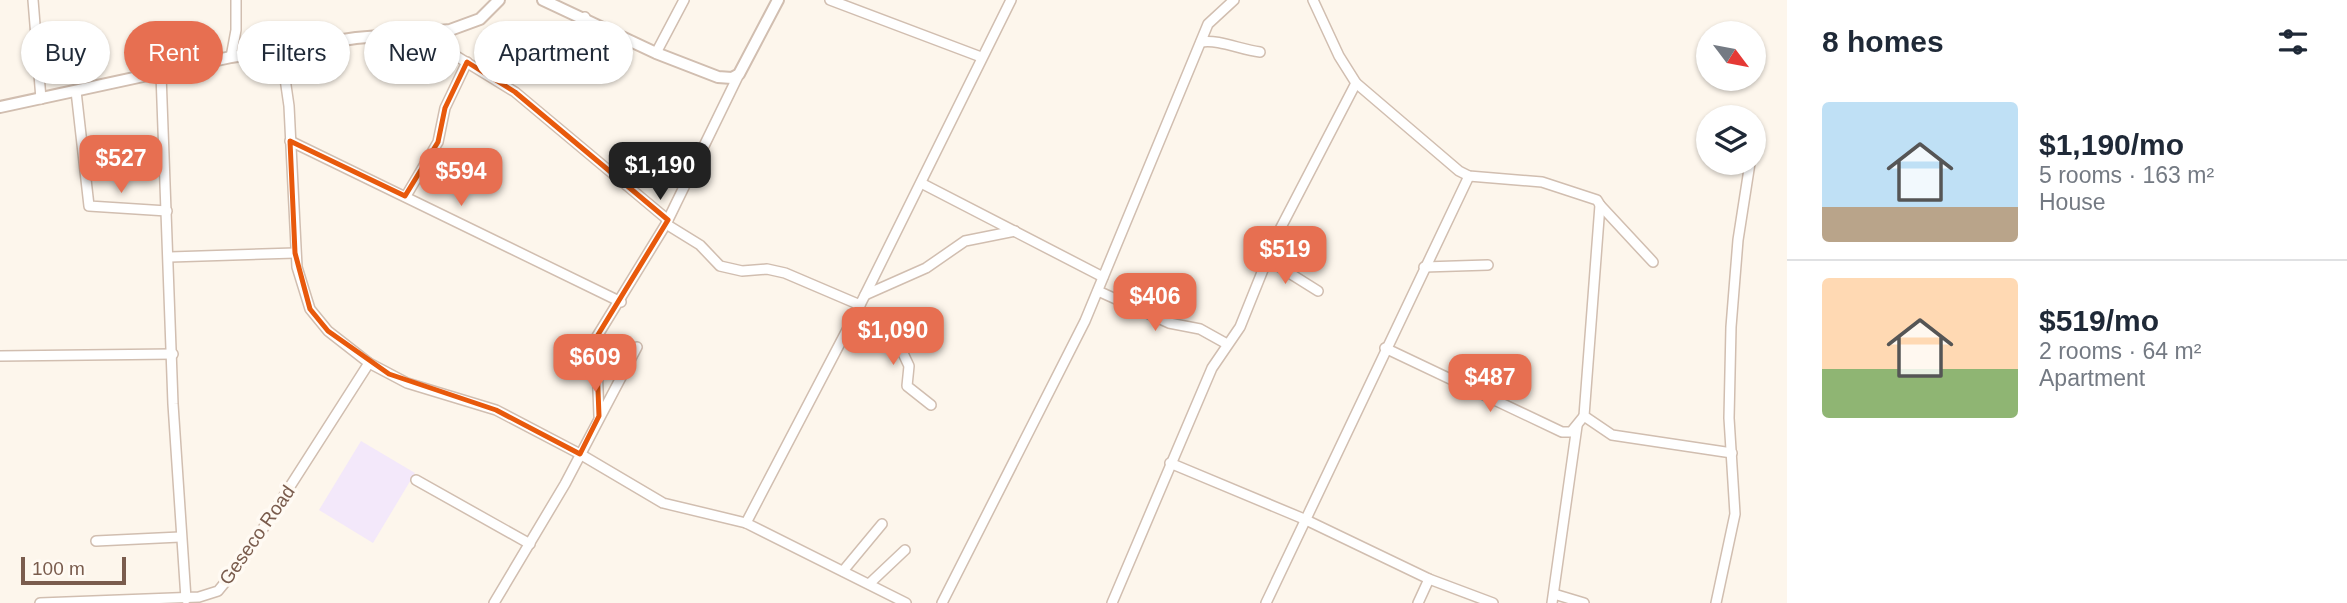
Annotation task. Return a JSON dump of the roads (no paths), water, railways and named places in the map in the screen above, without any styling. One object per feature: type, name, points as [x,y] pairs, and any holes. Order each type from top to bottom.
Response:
[{"type":"street","points":[[33,0],[41,99]]},
{"type":"street","points":[[231,57],[236,30],[236,0]]},
{"type":"street","points":[[460,26],[480,19],[499,0]]},
{"type":"street","points":[[543,0],[585,17],[656,53],[718,77],[732,78],[739,74]]},
{"type":"street","points":[[656,53],[684,0]]},
{"type":"street","points":[[600,416],[596,338],[621,302],[667,222],[778,0]]},
{"type":"street","points":[[830,0],[981,57]]},
{"type":"street","points":[[746,523],[865,295],[1011,0]]},
{"type":"street","points":[[942,603],[1065,363],[1208,24],[1234,0]]},
{"type":"street","points":[[1313,0],[1339,56],[1356,83],[1445,161],[1469,176],[1557,185],[1595,198],[1653,262]]},
{"type":"street","points":[[582,21],[585,17]]},
{"type":"street","points":[[1201,42],[1215,41],[1232,48],[1260,52]]},
{"type":"street","points":[[223,59],[237,56]]},
{"type":"street","points":[[460,58],[515,92],[667,222],[700,245],[720,266],[742,271],[767,269],[785,273],[858,308],[892,332],[909,366],[907,386],[931,405]]},
{"type":"street","points":[[406,196],[438,142],[445,108],[467,62]]},
{"type":"street","points":[[0,107],[124,81]]},
{"type":"street","points":[[1112,603],[1212,368],[1240,327],[1267,259],[1356,83]]},
{"type":"street","points":[[161,84],[180,537],[186,599]]},
{"type":"street","points":[[284,84],[295,253],[300,284],[310,309],[328,331],[369,363],[407,383],[496,411],[580,454],[663,503],[746,523],[906,603]]},
{"type":"street","points":[[76,91],[89,206],[167,211]]},
{"type":"street","points":[[290,141],[621,302]]},
{"type":"street","points":[[1716,603],[1735,514],[1729,418],[1731,327],[1738,240],[1748,175]]},
{"type":"street","points":[[1266,603],[1469,176]]},
{"type":"street","points":[[921,183],[1103,277]]},
{"type":"street","points":[[1385,348],[1562,432],[1571,432],[1584,416],[1600,205]]},
{"type":"street","points":[[865,295],[926,268],[968,240],[1015,230]]},
{"type":"street","points":[[170,257],[295,253]]},
{"type":"street","points":[[1267,259],[1318,290]]},
{"type":"street","points":[[1424,267],[1488,265]]},
{"type":"street","points":[[1098,290],[1169,323],[1200,329],[1227,344]]},
{"type":"street","points":[[494,603],[530,544],[637,348]]},
{"type":"street","points":[[0,356],[173,354]]},
{"type":"street","name":"Geseco Road","points":[[40,603],[200,600],[218,591],[241,563],[369,363]]},
{"type":"street","points":[[1584,416],[1612,435],[1732,453]]},
{"type":"street","points":[[1577,426],[1553,598],[1584,603]]},
{"type":"street","points":[[1170,463],[1304,519],[1429,579],[1493,603]]},
{"type":"street","points":[[416,480],[530,544]]},
{"type":"street","points":[[843,571],[882,524]]},
{"type":"street","points":[[96,541],[180,537]]},
{"type":"street","points":[[869,584],[905,550]]},
{"type":"street","points":[[1418,603],[1429,579]]}]
